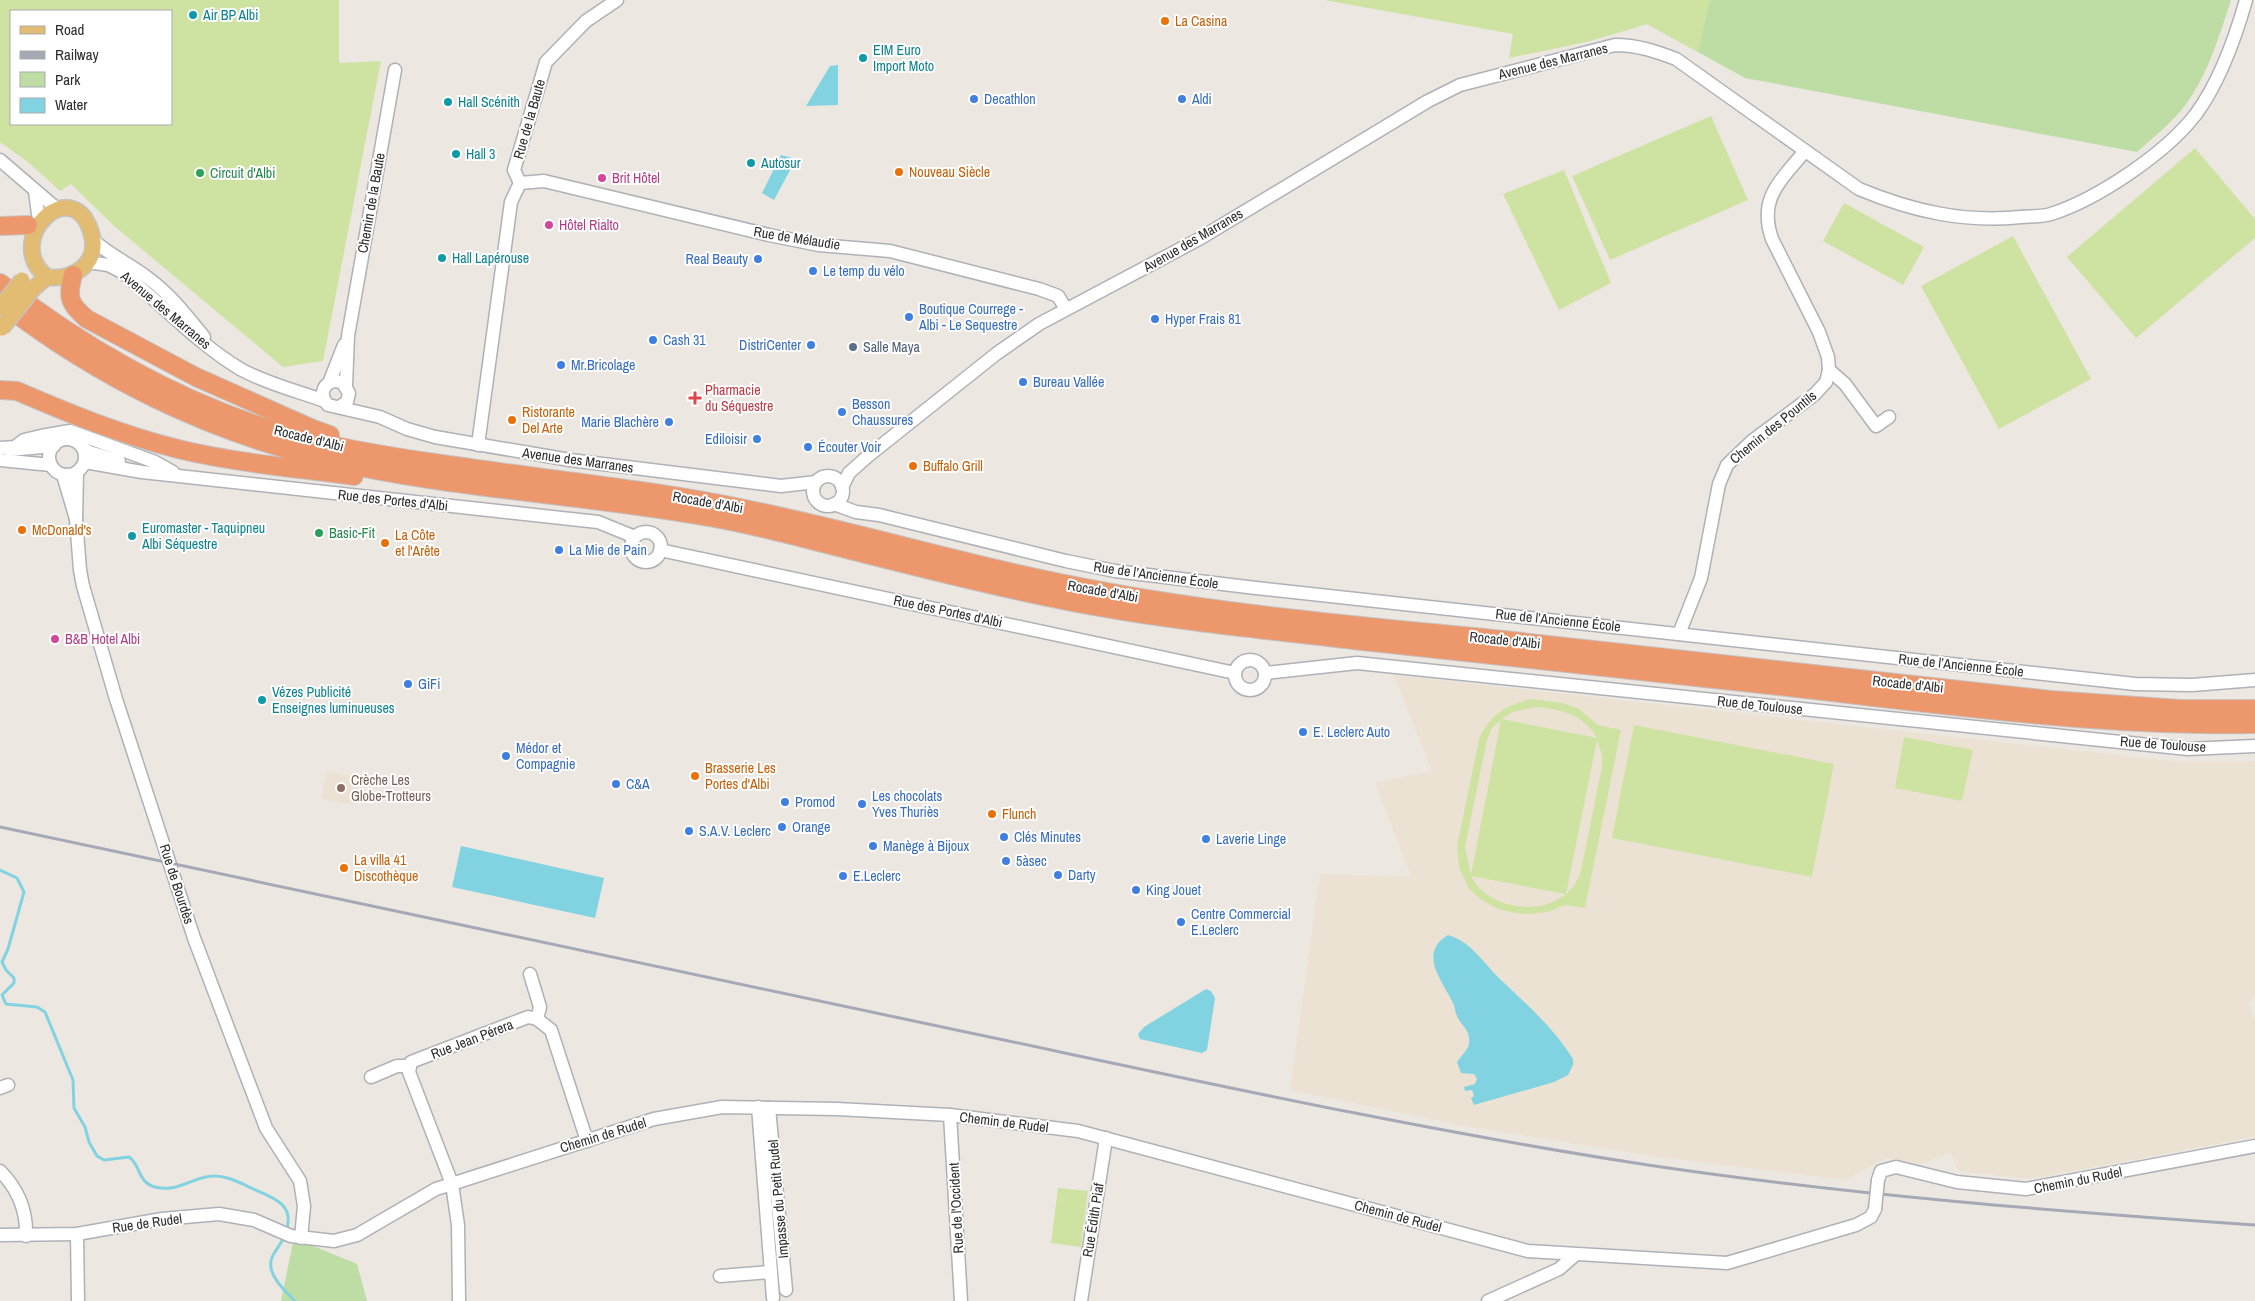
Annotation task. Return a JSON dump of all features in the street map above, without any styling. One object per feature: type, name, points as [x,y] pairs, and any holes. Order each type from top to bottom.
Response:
[{"type":"highway","points":[[0,226],[33,219]]},
{"type":"highway","points":[[73,275],[69,292],[75,309],[81,314],[112,333],[196,377],[313,429],[355,442],[399,450],[479,470]]},
{"type":"highway","name":"Rocade d'Albi","points":[[0,283],[41,315],[103,355],[168,389],[232,416],[289,435],[333,446],[479,470],[670,495],[751,510],[1020,575],[1183,604],[2051,700],[2170,709],[2255,708]]},
{"type":"highway","name":"Rocade d'Albi","points":[[0,301],[56,343],[95,368],[216,425],[283,448],[333,461],[427,478],[715,518],[1020,591],[1100,607],[1184,620],[2050,715],[2180,724],[2255,724]]},
{"type":"highway","points":[[0,390],[17,391],[124,433],[179,449],[243,462],[715,518]]},
{"type":"main road","points":[[0,308],[27,285],[47,277],[65,278],[73,275],[88,262],[93,240],[90,230],[77,214],[67,209],[56,208],[33,219],[22,244],[28,262],[27,285],[1,329]]},
{"type":"main road","points":[[28,262],[36,271],[47,277]]},
{"type":"street","name":"Rue de la Baute","points":[[520,184],[514,170],[546,62],[586,20],[617,0]]},
{"type":"street","name":"Avenue des Marranes","points":[[832,477],[849,473],[996,354],[1038,324],[1199,239],[1382,127],[1460,85],[1615,45],[1635,45],[1676,59],[1804,152],[1859,189],[1916,210],[1951,217],[1995,220],[2050,214],[2106,188],[2159,152],[2196,114],[2218,77],[2246,0]]},
{"type":"street","name":"Chemin de la Baute","points":[[348,389],[348,336],[395,70]]},
{"type":"street","points":[[1804,152],[1770,197],[1767,223],[1772,239],[1818,332],[1828,357],[1830,370],[1845,384],[1876,426],[1889,418]]},
{"type":"street","points":[[0,160],[26,181],[35,192],[56,208]]},
{"type":"street","name":"Rue de Mélaudie","points":[[520,184],[544,181],[819,245],[890,251],[1039,289],[1058,296],[1066,309]]},
{"type":"street","points":[[478,446],[511,202],[520,184]]},
{"type":"street","points":[[33,219],[35,192]]},
{"type":"street","name":"Avenue des Marranes","points":[[93,240],[102,249],[129,264],[166,292],[215,351]]},
{"type":"street","name":"Avenue des Marranes","points":[[88,262],[108,265],[120,271],[191,334],[243,370],[272,383],[325,401]]},
{"type":"street","name":"Chemin de la Baute","points":[[327,384],[348,336]]},
{"type":"street","name":"Chemin des Pountils","points":[[1679,634],[1702,578],[1719,484],[1727,465],[1752,441],[1815,394],[1826,382],[1830,370]]},
{"type":"street","points":[[338,381],[348,389],[347,402],[339,408],[328,405],[322,394],[327,384],[338,381]]},
{"type":"street","name":"Avenue des Marranes","points":[[272,383],[312,387],[327,384]]},
{"type":"street","name":"Avenue des Marranes","points":[[348,389],[380,417]]},
{"type":"street","name":"Avenue des Marranes","points":[[339,408],[380,417],[416,431],[478,446],[570,460],[781,486],[808,495],[817,501]]},
{"type":"street","points":[[0,448],[15,447],[24,440],[70,431],[155,462],[180,476]]},
{"type":"street","points":[[0,460],[51,465],[63,475],[77,472],[85,462],[83,448],[69,439],[58,442],[50,455],[51,465]]},
{"type":"street","points":[[0,448],[11,451],[54,446]]},
{"type":"street","name":"Rue des Portes d'Albi","points":[[83,448],[89,452],[143,468],[150,472]]},
{"type":"street","name":"Rue des Portes d'Albi","points":[[85,462],[180,476],[598,522],[635,537]]},
{"type":"street","name":"Rue de Bourdès","points":[[77,472],[76,519],[83,586],[116,699],[194,938],[266,1128],[300,1181],[304,1206],[290,1235]]},
{"type":"street","name":"Avenue des Marranes","points":[[842,490],[849,473]]},
{"type":"street","name":"Rue de Bourdès","points":[[63,475],[76,519]]},
{"type":"street","points":[[842,490],[838,501],[834,504],[825,505],[817,501],[813,492],[816,482],[823,477],[832,477],[840,482],[842,490],[854,504],[868,513]]},
{"type":"street","name":"Avenue des Marranes","points":[[781,486],[816,482]]},
{"type":"street","name":"Rue de l’Ancienne École","points":[[834,504],[856,512],[868,513],[1066,561],[1116,571],[2135,684],[2192,685],[2255,680]]},
{"type":"street","points":[[643,532],[652,534],[659,540],[660,550],[652,560],[638,560],[631,550],[635,537],[643,532]]},
{"type":"street","name":"Rue des Portes d'Albi","points":[[660,550],[1235,673]]},
{"type":"street","points":[[1250,660],[1260,663],[1265,673],[1262,685],[1258,689],[1249,691],[1238,685],[1235,673],[1240,664],[1250,660]]},
{"type":"street","name":"Rue de Toulouse","points":[[1265,673],[1356,663],[2188,749],[2255,746]]},
{"type":"street","points":[[530,974],[540,1007],[537,1019],[551,1030],[587,1141]]},
{"type":"street","name":"Rue Jean Pérera","points":[[371,1076],[396,1066],[410,1066],[414,1061],[528,1017],[537,1019]]},
{"type":"street","points":[[410,1066],[410,1072],[452,1184],[458,1225],[459,1301]]},
{"type":"street","name":"Chemin de Rudel","points":[[290,1235],[334,1241],[357,1235],[436,1189],[654,1119],[722,1107],[950,1115],[1078,1131],[1528,1251],[1727,1263],[1856,1225],[1871,1217],[1875,1209]]},
{"type":"street","name":"Impasse du Petit Rudel","points":[[764,1107],[773,1298]]},
{"type":"street","name":"Impasse du Petit Rudel","points":[[764,1107],[786,1290]]},
{"type":"street","name":"Rue de l'Occident","points":[[950,1115],[962,1301]]},
{"type":"street","name":"Rue Édith Piaf","points":[[1081,1301],[1106,1138]]},
{"type":"street","name":"Chemin du Rudel","points":[[1875,1209],[1878,1180],[1881,1171],[1896,1167],[1957,1182],[2026,1189],[2255,1146]]},
{"type":"street","points":[[0,1171],[19,1196],[25,1213],[26,1236]]},
{"type":"street","name":"Rue de Rudel","points":[[0,1235],[77,1234],[162,1219],[219,1214],[254,1220],[290,1235]]},
{"type":"street","points":[[77,1234],[78,1301]]},
{"type":"street","points":[[1488,1301],[1559,1269],[1575,1254]]},
{"type":"street","name":"Impasse du Petit Rudel","points":[[720,1276],[771,1272]]},
{"type":"shaded area","points":[[1394,675],[2182,762],[2255,761],[2255,996],[2250,1003],[2252,1015],[2255,1018],[2255,1137],[2030,1179],[1958,1171],[1951,1153],[1918,1165],[1887,1158],[1844,1180],[1659,1157],[1469,1127],[1290,1090],[1320,874],[1411,877],[1375,782],[1432,772]]},
{"type":"shaded area","name":"Crèche Les Globe-Trotteurs","points":[[327,771],[360,778],[354,805],[321,798]]},
{"type":"green space","name":"Circuit d'Albi","points":[[0,0],[339,0],[339,63],[381,61],[323,361],[283,367],[113,225],[71,184],[60,191],[28,162],[0,142]]},
{"type":"green space","points":[[1324,0],[1710,0],[1698,52],[1647,24],[1586,42],[1509,58],[1513,34]]},
{"type":"green space","points":[[1673,0],[2231,0],[2219,38],[2198,86],[2173,120],[2137,152],[1745,78],[1647,24],[1586,42]]},
{"type":"green space","points":[[1711,116],[1748,200],[1610,260],[1572,176]]},
{"type":"green space","points":[[2195,148],[2255,219],[2255,238],[2136,338],[2067,257]]},
{"type":"green space","points":[[1564,170],[1611,283],[1559,310],[1503,194]]},
{"type":"green space","points":[[1844,203],[1924,247],[1903,285],[1823,241]]},
{"type":"green space","points":[[2013,236],[2091,379],[1999,429],[1921,286]]},
{"type":"green space","points":[[1530,699],[1563,703],[1579,709],[1598,725],[1621,730],[1585,908],[1564,905],[1548,912],[1529,914],[1498,909],[1482,900],[1470,890],[1459,868],[1457,846],[1479,739],[1499,712]],"holes":[[[1536,707],[1554,709],[1579,719],[1592,730],[1597,738],[1502,719],[1513,712]],[[1501,720],[1471,875],[1465,847],[1487,740],[1492,728]],[[1597,740],[1602,755],[1602,767],[1580,875],[1574,886],[1566,894]],[[1471,876],[1565,895],[1543,905],[1520,907],[1500,902],[1476,884]]]},
{"type":"green space","points":[[1634,725],[1834,764],[1812,877],[1612,838]]},
{"type":"green space","points":[[1904,737],[1973,750],[1962,801],[1895,788]]},
{"type":"green space","points":[[1058,1188],[1088,1191],[1081,1247],[1051,1243]]},
{"type":"green space","points":[[294,1238],[357,1264],[367,1301],[281,1301]]},
{"type":"water","points":[[838,65],[838,105],[806,106],[830,66]]},
{"type":"water","points":[[781,155],[796,159],[774,200],[762,193]]},
{"type":"water","points":[[461,846],[604,878],[595,918],[452,887]]},
{"type":"water","points":[[1448,935],[1471,948],[1557,1037],[1573,1059],[1573,1065],[1568,1075],[1554,1082],[1474,1105],[1471,1098],[1474,1096],[1472,1090],[1465,1091],[1464,1087],[1475,1084],[1477,1079],[1474,1074],[1461,1073],[1457,1062],[1468,1048],[1469,1035],[1457,1016],[1454,1005],[1435,968],[1433,959],[1434,951],[1439,942]]},
{"type":"water","points":[[1206,989],[1211,991],[1215,998],[1207,1050],[1202,1053],[1140,1039],[1138,1034],[1144,1027]]},
{"type":"waterway","points":[[0,870],[17,878],[24,892],[8,949],[2,962],[6,970],[14,978],[14,983],[2,995],[6,1004],[37,1007],[45,1012],[73,1080],[74,1108],[85,1127],[89,1142],[97,1156],[104,1160],[129,1157],[136,1164],[145,1181],[155,1187],[171,1188],[214,1176],[235,1181],[271,1197],[284,1206],[288,1221],[286,1231]]},
{"type":"waterway","points":[[284,1237],[273,1255],[271,1267],[278,1283],[295,1301]]},
{"type":"railway","points":[[0,827],[1209,1083],[1384,1119],[1560,1151],[1723,1176],[1799,1185],[2027,1208],[2255,1225]]},
{"type":"place","name":"Air BP Albi","points":[[193,15]]},
{"type":"place","name":"La Casina","points":[[1165,21]]},
{"type":"place","name":"EIM Euro Import Moto","points":[[863,58]]},
{"type":"place","name":"Decathlon","points":[[974,99]]},
{"type":"place","name":"Aldi","points":[[1182,99]]},
{"type":"place","name":"Hall Scénith","points":[[448,102]]},
{"type":"place","name":"Hall 3","points":[[456,154]]},
{"type":"place","name":"Autosur","points":[[751,163]]},
{"type":"place","name":"Nouveau Siècle","points":[[899,172]]},
{"type":"place","name":"Circuit d'Albi","points":[[200,173]]},
{"type":"place","name":"Brit Hôtel","points":[[602,178]]},
{"type":"place","name":"Hôtel Rialto","points":[[549,225]]},
{"type":"place","name":"Hall Lapérouse","points":[[442,258]]},
{"type":"place","name":"Real Beauty","points":[[758,259]]},
{"type":"place","name":"Le temp du vélo","points":[[813,271]]},
{"type":"place","name":"Boutique Courrege - Albi - Le Sequestre","points":[[909,317]]},
{"type":"place","name":"Hyper Frais 81","points":[[1155,319]]},
{"type":"place","name":"Cash 31","points":[[653,340]]},
{"type":"place","name":"DistriCenter","points":[[811,345]]},
{"type":"place","name":"Salle Maya","points":[[853,347]]},
{"type":"place","name":"Mr.Bricolage","points":[[561,365]]},
{"type":"place","name":"Bureau Vallée","points":[[1023,382]]},
{"type":"place","name":"Pharmacie du Séquestre","points":[[695,398]]},
{"type":"place","name":"Besson Chaussures","points":[[842,412]]},
{"type":"place","name":"Ristorante Del Arte","points":[[512,420]]},
{"type":"place","name":"Marie Blachère","points":[[669,422]]},
{"type":"place","name":"Ediloisir","points":[[757,439]]},
{"type":"place","name":"Écouter Voir","points":[[808,447]]},
{"type":"place","name":"Buffalo Grill","points":[[913,466]]},
{"type":"place","name":"McDonald's","points":[[22,530]]},
{"type":"place","name":"Basic-Fit","points":[[319,533]]},
{"type":"place","name":"Euromaster - Taquipneu Albi Séquestre","points":[[132,536]]},
{"type":"place","name":"La Côte et l'Arête","points":[[385,543]]},
{"type":"place","name":"La Mie de Pain","points":[[559,550]]},
{"type":"place","name":"B&B Hotel Albi","points":[[55,639]]},
{"type":"place","name":"GiFi","points":[[408,684]]},
{"type":"place","name":"Vézes Publicité Enseignes luminueuses","points":[[262,700]]},
{"type":"place","name":"E. Leclerc Auto","points":[[1303,732]]},
{"type":"place","name":"Médor et Compagnie","points":[[506,756]]},
{"type":"place","name":"Brasserie Les Portes d'Albi","points":[[695,776]]},
{"type":"place","name":"C&A","points":[[616,784]]},
{"type":"place","name":"Crèche Les Globe-Trotteurs","points":[[341,788]]},
{"type":"place","name":"Promod","points":[[785,802]]},
{"type":"place","name":"Les chocolats Yves Thuriès","points":[[862,804]]},
{"type":"place","name":"Flunch","points":[[992,814]]},
{"type":"place","name":"Orange","points":[[782,827]]},
{"type":"place","name":"S.A.V. Leclerc","points":[[689,831]]},
{"type":"place","name":"Clés Minutes","points":[[1004,837]]},
{"type":"place","name":"Laverie Linge","points":[[1206,839]]},
{"type":"place","name":"Manège à Bijoux","points":[[873,846]]},
{"type":"place","name":"5àsec","points":[[1006,861]]},
{"type":"place","name":"La villa 41 Discothèque","points":[[344,868]]},
{"type":"place","name":"Darty","points":[[1058,875]]},
{"type":"place","name":"E.Leclerc","points":[[843,876]]},
{"type":"place","name":"King Jouet","points":[[1136,890]]},
{"type":"place","name":"Centre Commercial E.Leclerc","points":[[1181,922]]}]
